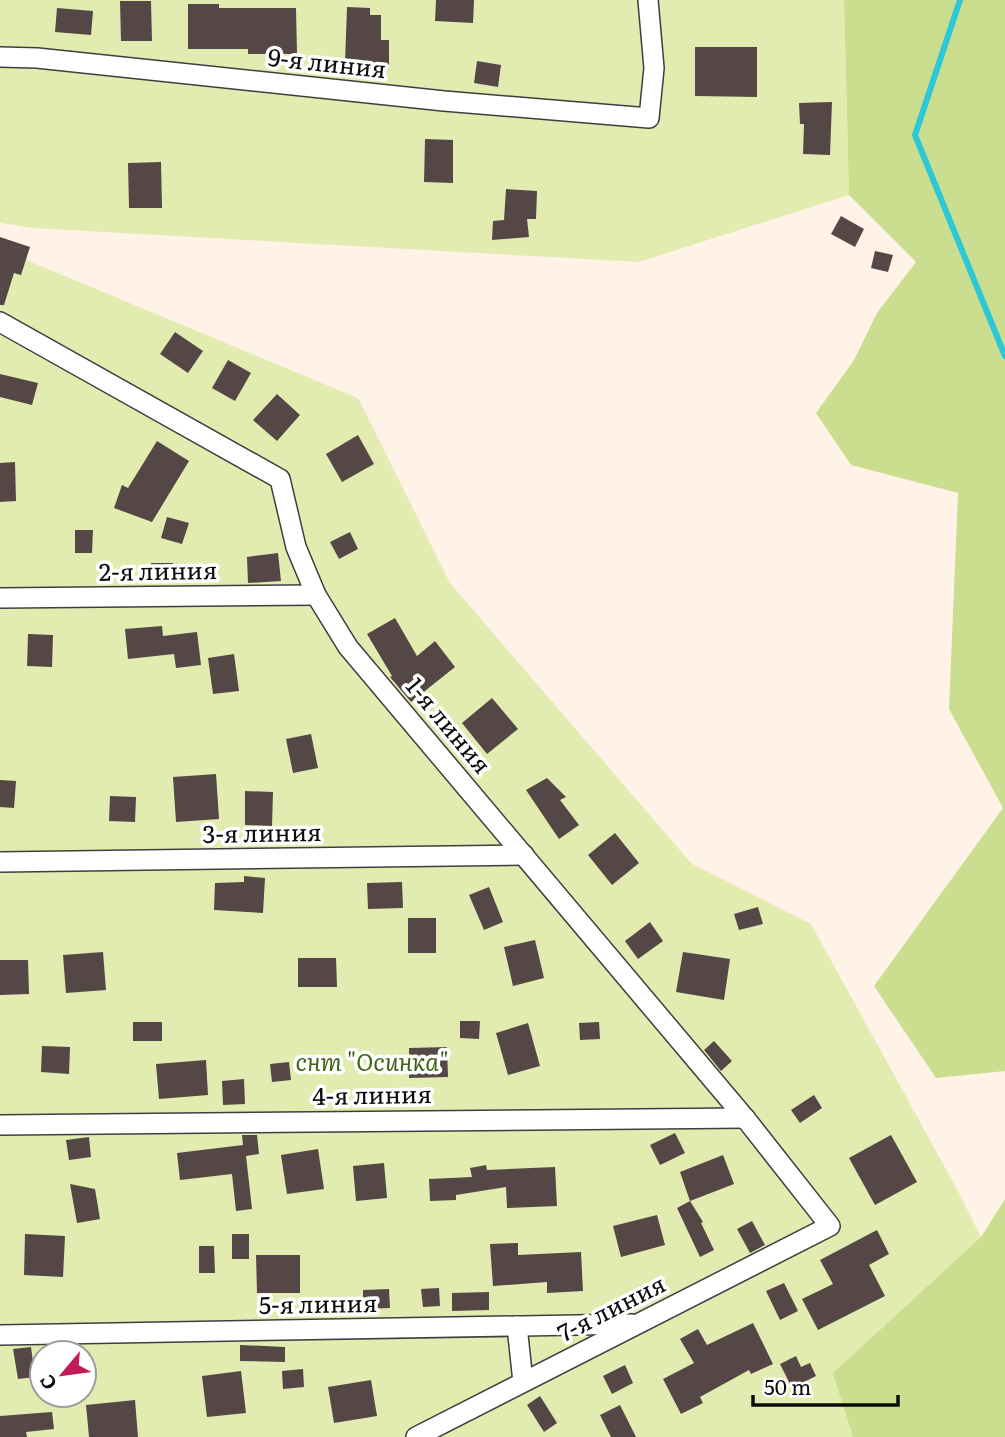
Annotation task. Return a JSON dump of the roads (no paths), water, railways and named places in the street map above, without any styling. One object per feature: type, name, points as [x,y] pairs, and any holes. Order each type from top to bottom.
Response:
[{"type":"street","name":"9-я линия","points":[[0,57],[37,58],[444,101],[649,118],[654,68],[648,0]]},
{"type":"street","name":"1-я линия","points":[[0,322],[280,479],[296,547],[316,595],[348,647],[745,1118],[830,1226]]},
{"type":"street","name":"2-я линия","points":[[0,598],[316,595]]},
{"type":"street","name":"3-я линия","points":[[0,862],[524,855]]},
{"type":"street","name":"4-я линия","points":[[0,1125],[745,1118]]},
{"type":"street","name":"7-я линия","points":[[416,1437],[830,1226]]},
{"type":"street","name":"5-я линия","points":[[0,1335],[637,1324]]},
{"type":"street","points":[[517,1326],[523,1382]]},
{"type":"waterway","points":[[960,0],[915,135],[1005,356]]},
{"type":"park label","name":"снт \"Осинка\"","points":[[372,1063]]}]
